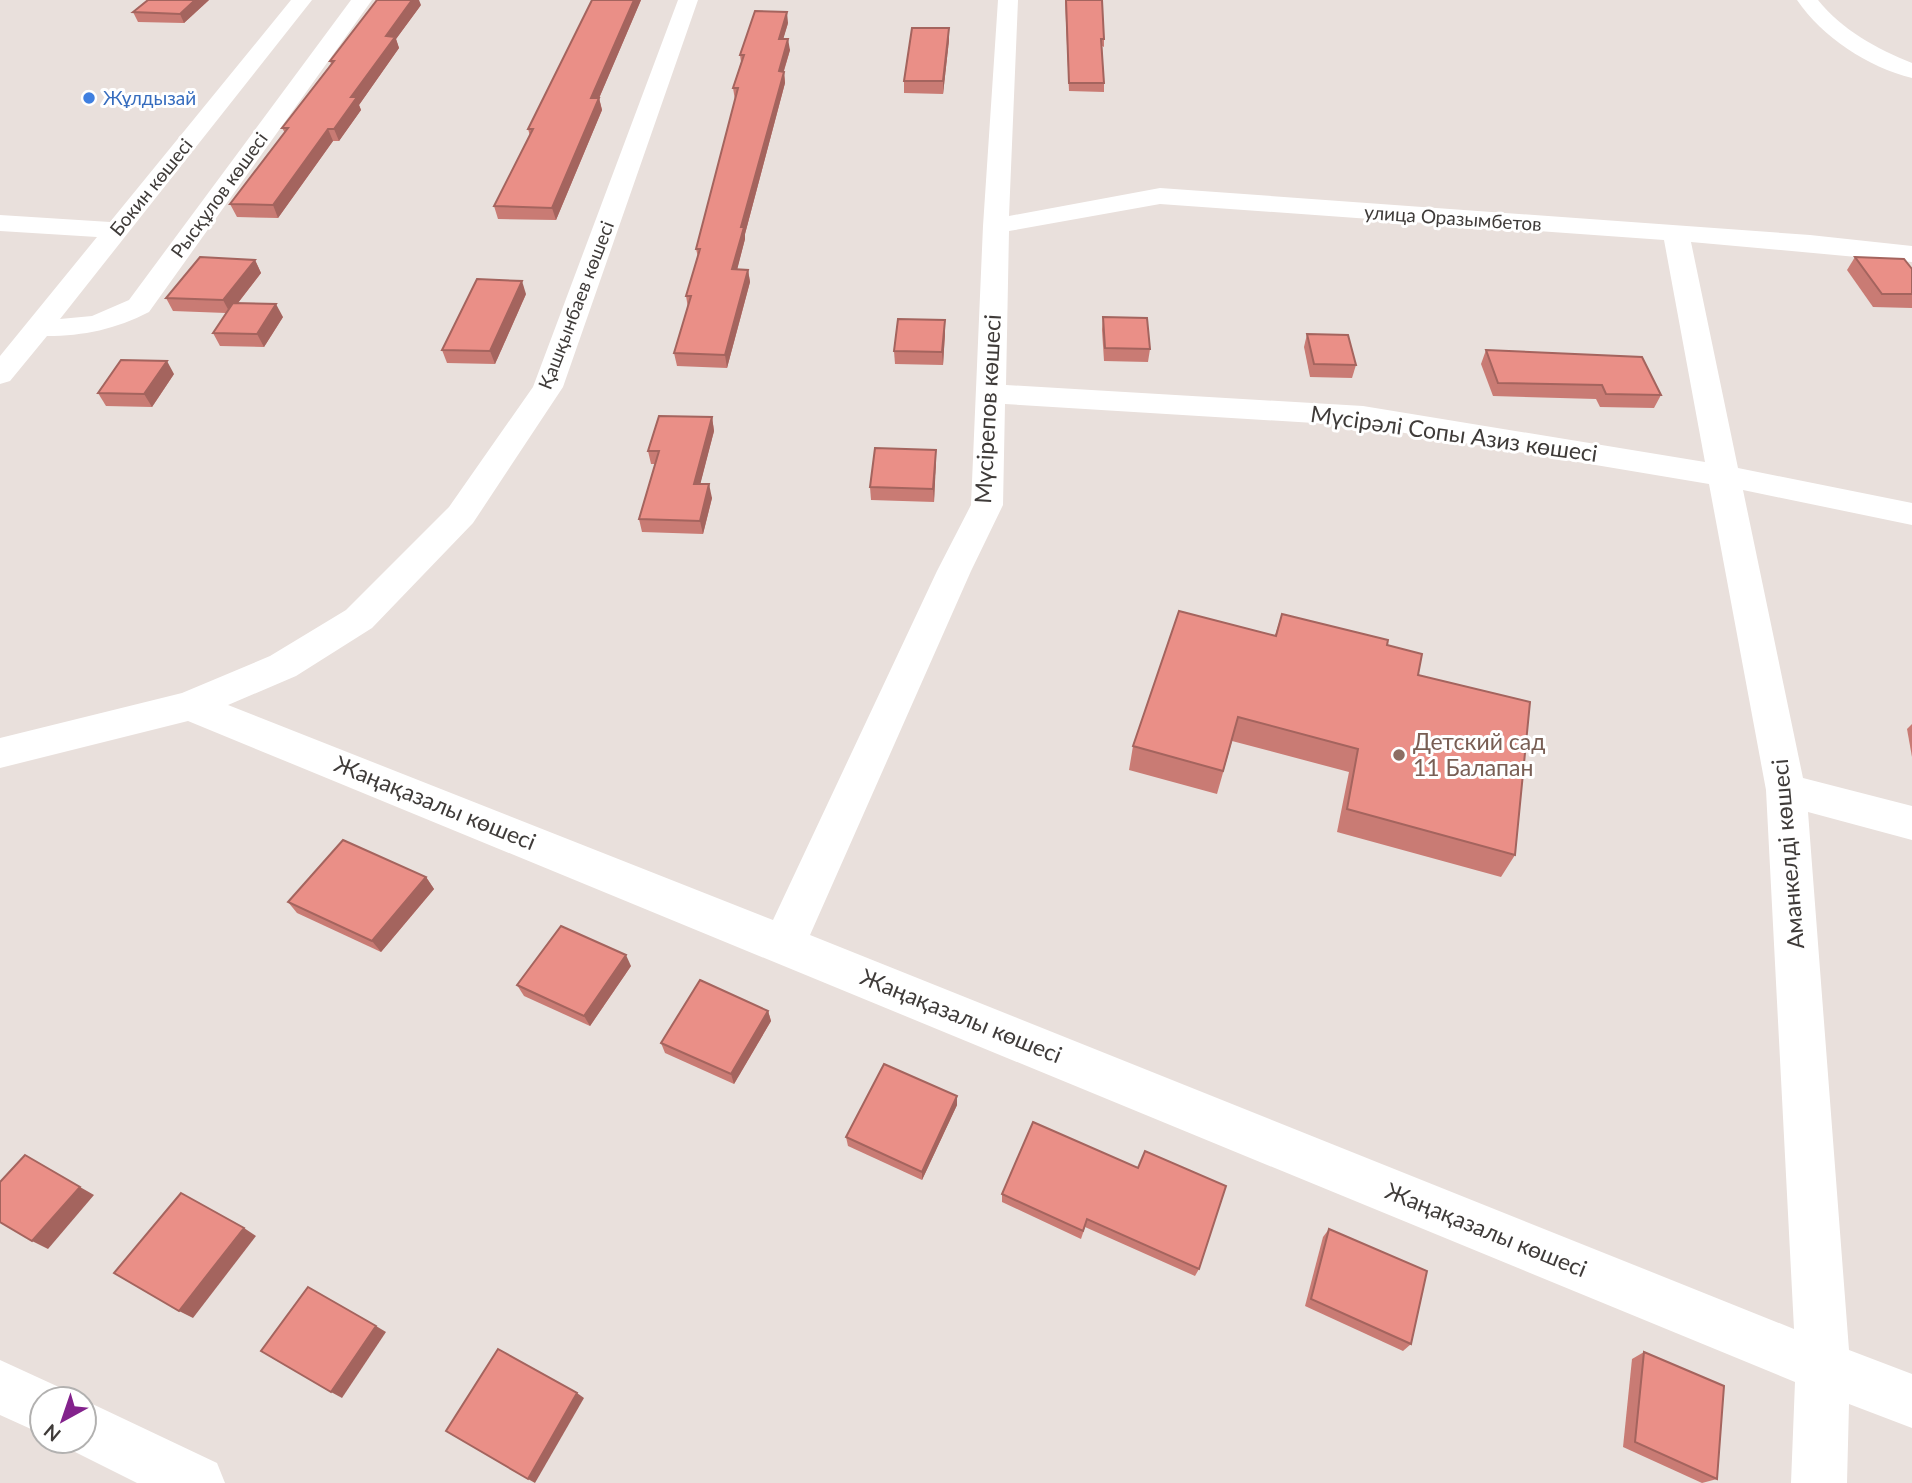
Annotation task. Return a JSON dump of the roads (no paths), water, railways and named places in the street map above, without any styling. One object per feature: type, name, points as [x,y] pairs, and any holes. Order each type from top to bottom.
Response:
[{"type":"street","name":"Бокин көшесі","points":[[0,375],[302,0]]},
{"type":"street","name":"Рысқұлов көшесі","points":[[38,327],[82,328],[108,322],[139,306],[362,0]]},
{"type":"street","name":"Қашқынбаев көшесі","points":[[190,706],[283,666],[359,618],[461,515],[548,387],[688,0]]},
{"type":"street","name":"Мүсірепов көшесі","points":[[784,944],[987,505],[996,226],[1009,0]]},
{"type":"street","points":[[1807,0],[1817,15],[1856,43],[1912,71]]},
{"type":"street","name":"улица Оразымбетов","points":[[996,226],[1160,196],[1810,243],[1912,254]]},
{"type":"street","points":[[0,223],[116,230]]},
{"type":"street","name":"Аманкелді көшесі","points":[[1676,235],[1786,790],[1823,1367],[1819,1483]]},
{"type":"street","name":"Мүсірәлі Сопы Азиз көшесі","points":[[991,394],[1048,395],[1363,416],[1725,476],[1912,514]]},
{"type":"street","points":[[0,753],[190,706]]},
{"type":"street","name":"Жаңақазалы көшесі","points":[[190,706],[1912,1401]]},
{"type":"street","points":[[1786,790],[1912,823]]},
{"type":"street","points":[[0,1387],[28,1401]]},
{"type":"street","points":[[98,1435],[197,1483]]},
{"type":"place","name":"Жұлдызай","points":[[89,98]]},
{"type":"place","name":"Детский сад 11 Балапан","points":[[1399,755]]}]
